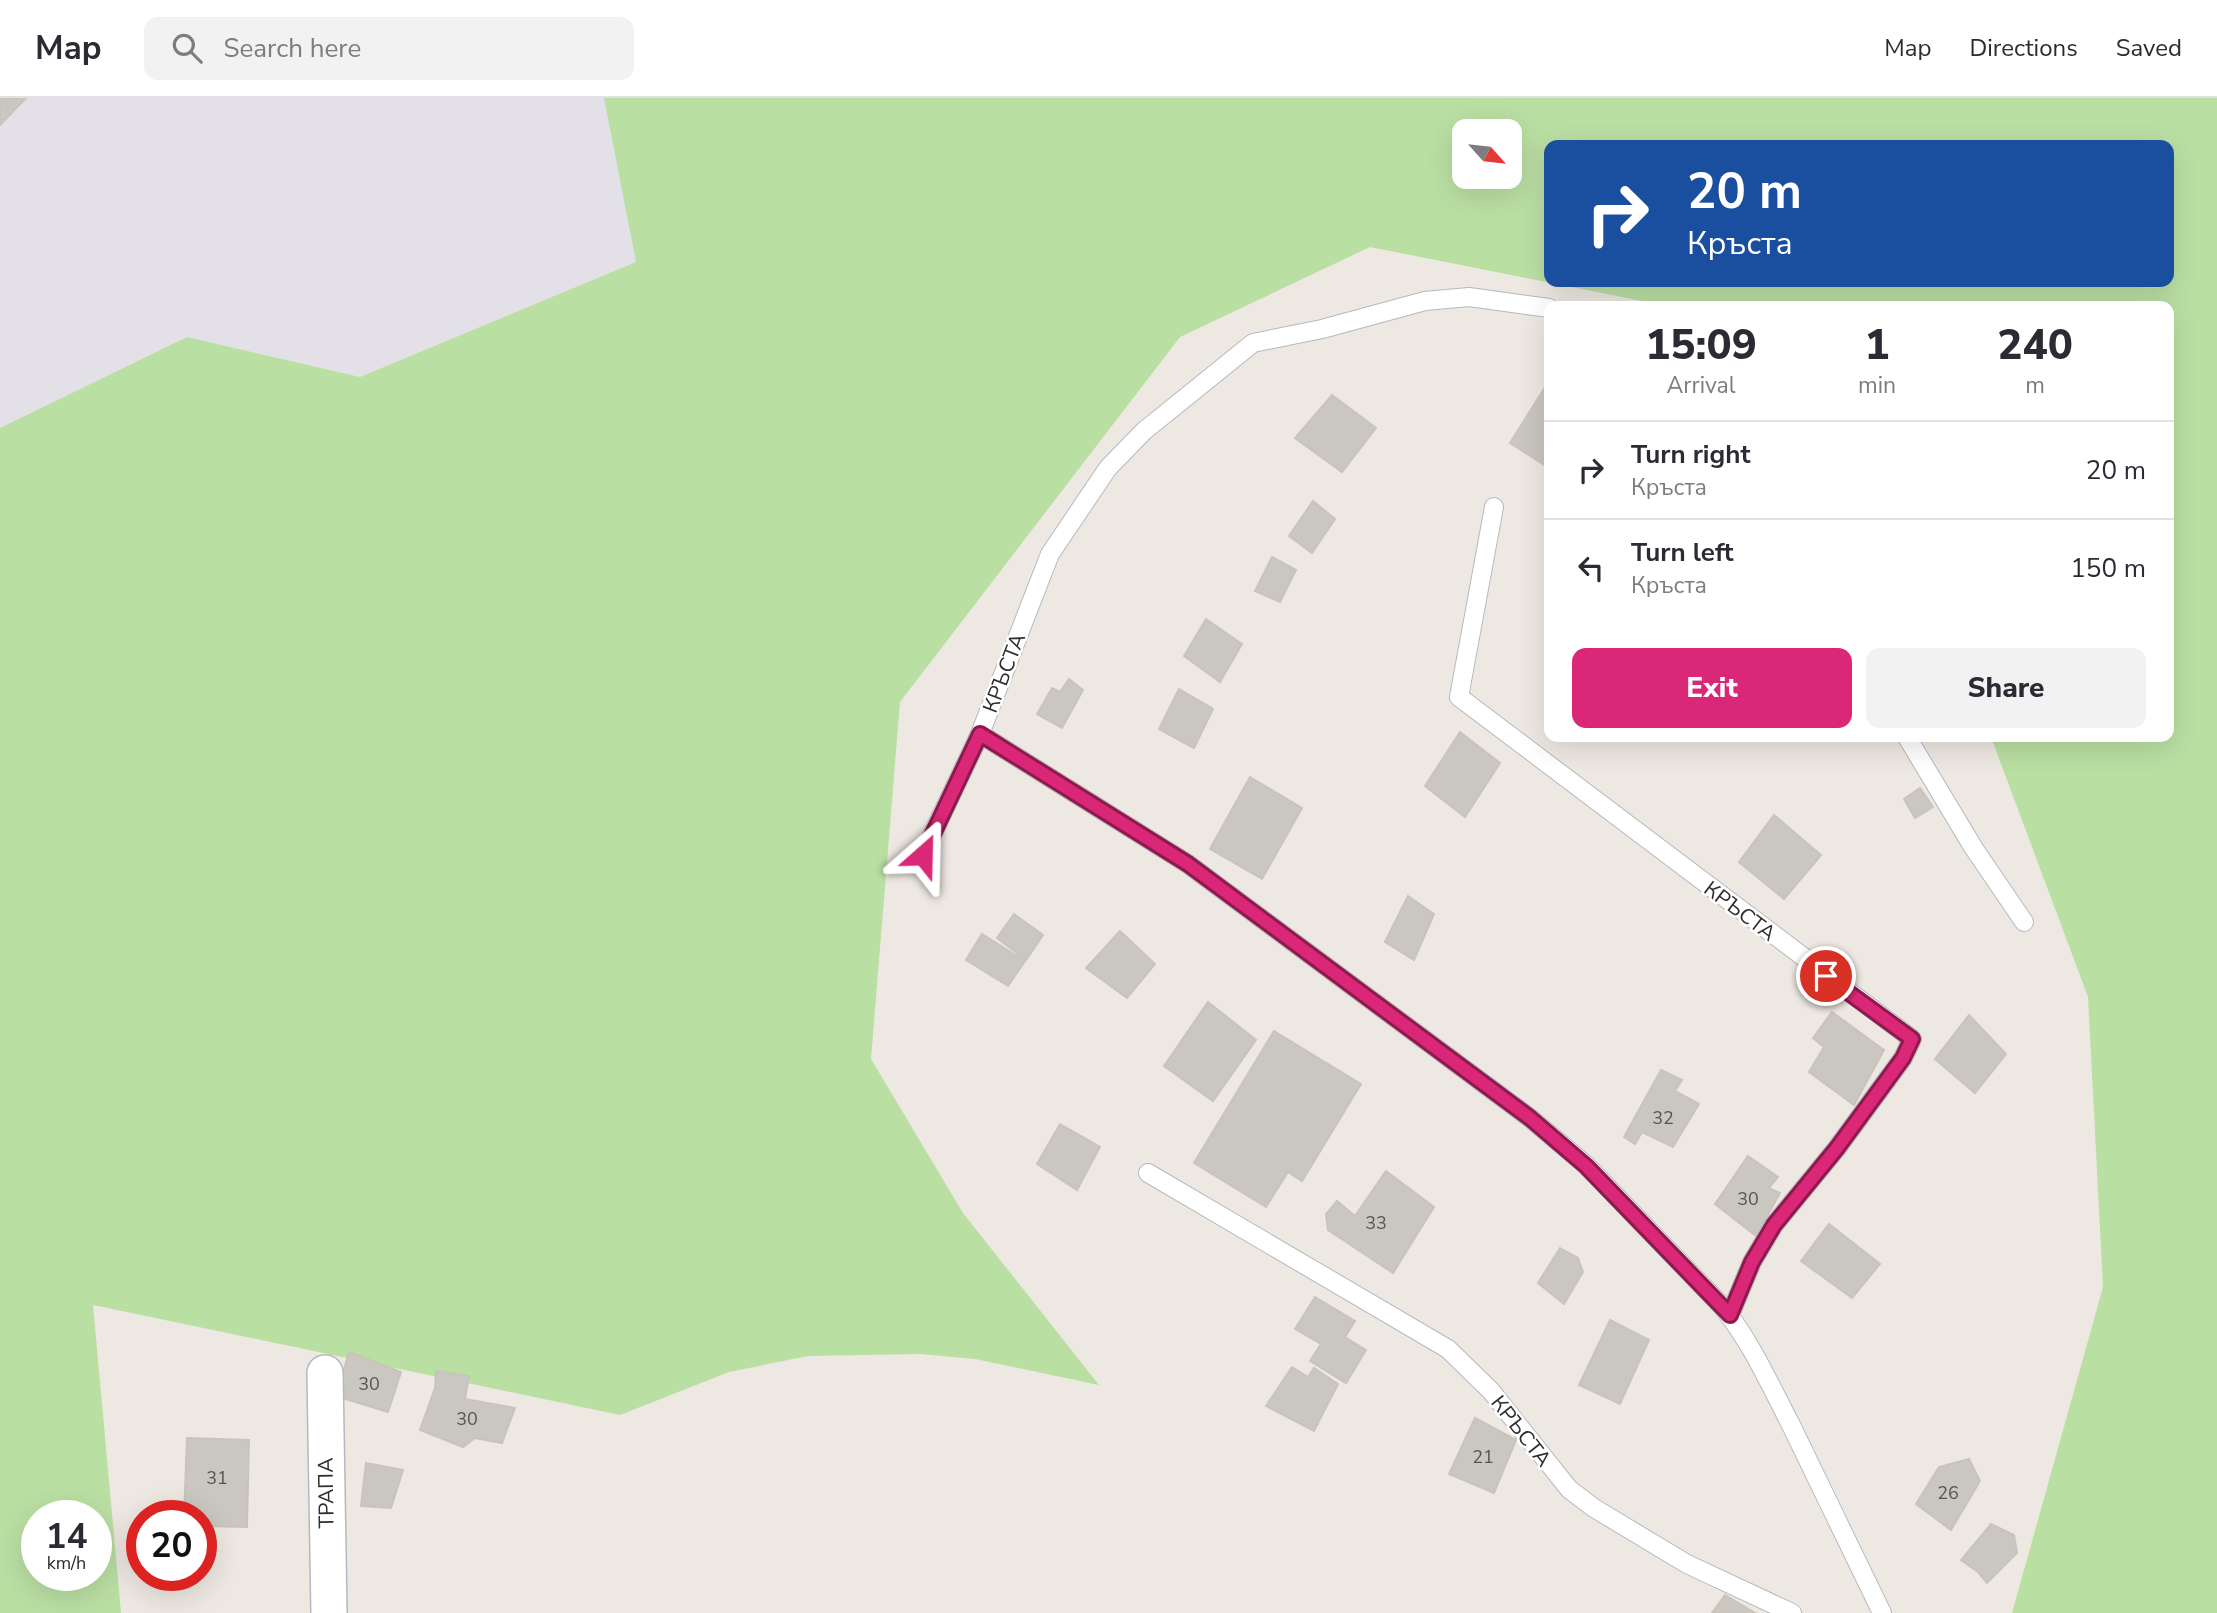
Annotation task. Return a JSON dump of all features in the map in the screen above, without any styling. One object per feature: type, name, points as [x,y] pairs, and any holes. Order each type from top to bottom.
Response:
[{"type":"street","name":"ТРАПА","points":[[325,1373],[329,1613]]},
{"type":"lane","name":"КРЪСТА","points":[[1544,307],[1469,296],[1425,300],[1322,329],[1253,343],[1144,432],[1108,468],[1050,554],[980,734],[1188,864],[1530,1118],[1586,1166],[1730,1315],[1751,1346],[1882,1613]]},
{"type":"lane","name":"КРЪСТА","points":[[1494,507],[1459,697],[1912,1039],[1903,1058],[1837,1148],[1774,1225],[1752,1262],[1730,1315]]},
{"type":"lane","points":[[923,855],[980,734]]},
{"type":"lane","points":[[1910,742],[1973,847],[2024,922]]},
{"type":"lane","name":"КРЪСТА","points":[[1148,1173],[1448,1349],[1491,1391],[1569,1489],[1594,1508],[1687,1564],[1793,1613]]},
{"type":"shaded area","points":[[0,98],[649,98],[636,262],[360,377],[187,337],[0,428]]},
{"type":"green space","points":[[604,98],[2217,98],[2217,1613],[2012,1613],[2103,1287],[2088,997],[1993,742],[2174,742],[2174,301],[1642,301],[1571,287],[2174,287],[2174,140],[1544,140],[1544,282],[1370,247],[1180,337],[900,702],[871,1059],[963,1213],[1099,1385],[975,1359],[921,1354],[808,1356],[729,1372],[620,1415],[93,1305],[111,1500],[21,1500],[21,1591],[112,1591],[112,1514],[121,1613],[0,1613],[0,428],[187,337],[360,377],[636,262]]},
{"type":"building","points":[[0,98],[26,98],[0,125]]},
{"type":"building","points":[[1544,389],[1544,465],[1510,443]]},
{"type":"building","points":[[1332,395],[1376,428],[1342,472],[1295,438]]},
{"type":"building","points":[[1313,501],[1335,519],[1312,553],[1289,536]]},
{"type":"building","points":[[1272,557],[1296,570],[1280,602],[1255,591]]},
{"type":"building","points":[[1206,619],[1242,644],[1220,682],[1184,656]]},
{"type":"building","points":[[1069,679],[1083,690],[1062,728],[1037,714],[1052,688],[1060,692]]},
{"type":"building","points":[[1179,689],[1213,709],[1194,748],[1159,729]]},
{"type":"building","points":[[1460,732],[1500,763],[1465,817],[1425,786]]},
{"type":"building","points":[[1250,777],[1302,808],[1262,879],[1210,849]]},
{"type":"building","points":[[1920,788],[1933,807],[1915,818],[1904,799]]},
{"type":"building","points":[[1774,815],[1821,855],[1784,899],[1739,862]]},
{"type":"building","points":[[1408,896],[1434,914],[1414,960],[1385,942]]},
{"type":"building","points":[[1014,914],[1043,935],[1026,960],[997,938]]},
{"type":"building","points":[[1120,931],[1155,964],[1127,998],[1086,968]]},
{"type":"building","points":[[982,934],[1025,961],[1008,986],[966,960]]},
{"type":"building","points":[[1208,1002],[1256,1040],[1213,1101],[1164,1066]]},
{"type":"building","points":[[1832,1012],[1884,1050],[1854,1105],[1809,1072],[1824,1047],[1813,1038]]},
{"type":"building","points":[[1969,1015],[2006,1054],[1975,1093],[1935,1059]]},
{"type":"building","points":[[1274,1031],[1361,1084],[1302,1181],[1288,1172],[1266,1207],[1194,1163]]},
{"type":"building","points":[[1661,1070],[1682,1080],[1675,1091],[1699,1104],[1673,1147],[1642,1132],[1635,1144],[1624,1137]]},
{"type":"building","points":[[1060,1124],[1100,1147],[1077,1190],[1037,1164]]},
{"type":"building","points":[[1748,1156],[1778,1177],[1769,1188],[1780,1193],[1756,1236],[1715,1204]]},
{"type":"building","points":[[1386,1171],[1434,1207],[1393,1273],[1328,1230],[1326,1214],[1337,1201],[1355,1216]]},
{"type":"building","points":[[1829,1224],[1880,1264],[1852,1298],[1801,1261]]},
{"type":"building","points":[[1560,1248],[1578,1258],[1583,1272],[1564,1304],[1538,1283]]},
{"type":"building","points":[[1315,1297],[1355,1321],[1345,1337],[1366,1350],[1346,1383],[1310,1361],[1321,1344],[1295,1329]]},
{"type":"building","points":[[1610,1320],[1649,1340],[1620,1404],[1579,1385]]},
{"type":"building","points":[[349,1352],[401,1372],[388,1412],[336,1396]]},
{"type":"building","points":[[1292,1367],[1308,1377],[1314,1368],[1338,1384],[1314,1431],[1266,1406]]},
{"type":"building","points":[[436,1371],[469,1376],[465,1399],[515,1408],[502,1443],[475,1438],[463,1447],[420,1430],[435,1388]]},
{"type":"building","points":[[1475,1418],[1516,1440],[1494,1493],[1449,1474]]},
{"type":"building","points":[[187,1438],[249,1440],[247,1527],[217,1526],[217,1500],[185,1500]]},
{"type":"building","points":[[1969,1459],[1980,1481],[1951,1530],[1916,1504],[1939,1467]]},
{"type":"building","points":[[366,1463],[403,1470],[391,1508],[361,1506]]},
{"type":"building","points":[[1991,1524],[2014,1535],[2017,1553],[1987,1583],[1978,1572],[1961,1560]]},
{"type":"building","points":[[1725,1595],[1755,1613],[1712,1613]]},
{"type":"route","points":[[923,855],[980,734],[1188,864],[1530,1118],[1586,1166],[1730,1315],[1752,1262],[1774,1225],[1837,1148],[1903,1058],[1912,1039],[1826,976]]}]
